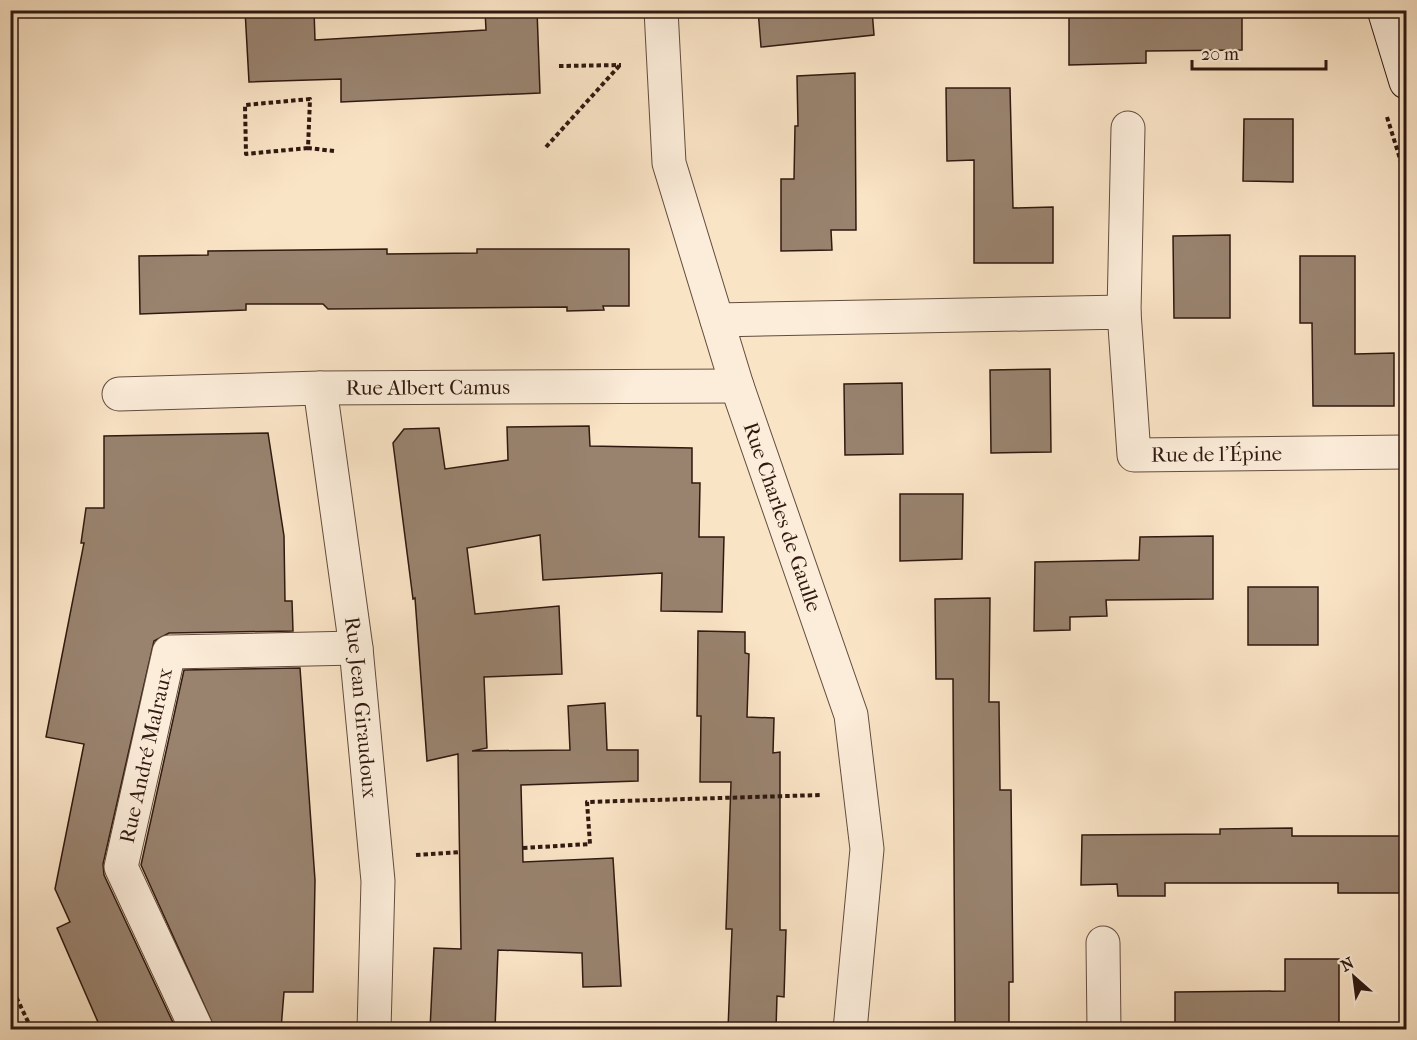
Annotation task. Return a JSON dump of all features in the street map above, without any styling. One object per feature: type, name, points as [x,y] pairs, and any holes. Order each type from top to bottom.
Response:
[{"type":"street","name":"Rue Charles de Gaulle","points":[[661,10],[669,163],[736,386],[851,715],[867,849],[849,1029]]},
{"type":"street","points":[[1384,10],[1407,82]]},
{"type":"street","name":"Rue de l'Épine","points":[[1128,128],[1124,312],[1134,455],[1407,452]]},
{"type":"street","points":[[717,320],[1124,312]]},
{"type":"street","name":"Rue Albert Camus","points":[[119,394],[320,388],[736,386]]},
{"type":"street","name":"Rue Jean Giraudoux","points":[[320,388],[356,648],[378,881],[374,1029]]},
{"type":"street","name":"Rue André Malraux","points":[[197,1029],[122,867],[169,652],[356,648]]},
{"type":"street","points":[[1103,943],[1104,1029]]},
{"type":"path","points":[[546,147],[620,65]]},
{"type":"path","points":[[558,66],[663,65]]},
{"type":"path","points":[[308,148],[310,99],[244,105],[246,154],[308,148],[334,151]]},
{"type":"path","points":[[522,848],[590,844],[587,802],[860,793]]},
{"type":"path","points":[[10,984],[32,1029]]},
{"type":"building","points":[[245,10],[314,10],[315,40],[486,30],[485,10],[537,10],[540,93],[341,102],[341,79],[249,82]]},
{"type":"building","points":[[758,10],[872,10],[874,35],[761,47]]},
{"type":"building","points":[[1069,10],[1242,10],[1242,50],[1146,51],[1146,63],[1069,65]]},
{"type":"building","points":[[855,73],[856,230],[831,230],[832,250],[781,251],[781,179],[794,179],[795,126],[798,126],[797,76]]},
{"type":"building","points":[[946,88],[1010,88],[1013,208],[1053,207],[1053,263],[974,263],[974,160],[947,161]]},
{"type":"building","points":[[1244,119],[1293,119],[1293,182],[1243,181]]},
{"type":"building","points":[[1230,235],[1230,318],[1174,318],[1173,236]]},
{"type":"building","points":[[387,249],[387,254],[477,253],[477,249],[629,249],[629,306],[603,306],[604,310],[567,311],[567,307],[328,309],[323,304],[246,304],[246,310],[140,314],[139,256],[208,255],[208,251]]},
{"type":"building","points":[[1300,256],[1355,256],[1355,354],[1394,353],[1394,406],[1313,406],[1312,323],[1300,323]]},
{"type":"building","points":[[1050,369],[1051,452],[991,453],[990,370]]},
{"type":"building","points":[[902,383],[903,454],[845,455],[844,384]]},
{"type":"building","points":[[589,426],[590,446],[692,448],[692,483],[700,483],[699,537],[724,537],[722,612],[661,611],[662,573],[543,580],[540,535],[467,548],[475,614],[559,606],[562,674],[484,677],[487,748],[472,751],[570,750],[568,706],[605,703],[607,750],[638,750],[638,781],[521,785],[523,862],[613,858],[621,986],[583,987],[582,953],[498,950],[495,1029],[430,1029],[434,948],[461,949],[458,754],[427,761],[415,598],[413,599],[393,443],[404,429],[439,428],[445,469],[508,460],[507,427]]},
{"type":"building","points":[[268,433],[284,536],[285,601],[292,601],[293,631],[169,633],[154,641],[103,864],[104,875],[176,1029],[101,1029],[57,928],[70,922],[55,889],[84,744],[46,737],[84,543],[81,543],[86,508],[104,508],[104,436]]},
{"type":"building","points":[[900,494],[963,494],[962,559],[900,561]]},
{"type":"building","points":[[1213,536],[1213,599],[1106,600],[1107,616],[1070,617],[1070,630],[1034,631],[1035,562],[1139,560],[1140,537]]},
{"type":"building","points":[[1248,587],[1318,587],[1318,645],[1248,645]]},
{"type":"building","points":[[990,598],[989,702],[999,702],[1000,790],[1011,790],[1013,982],[1009,982],[1009,1029],[955,1029],[953,679],[936,679],[935,599]]},
{"type":"building","points":[[698,631],[745,632],[745,653],[749,654],[747,717],[774,718],[773,753],[780,752],[780,930],[786,930],[784,997],[777,996],[776,1029],[728,1029],[732,929],[726,929],[731,782],[700,782],[701,716],[697,716]]},
{"type":"building","points":[[300,668],[315,880],[313,992],[284,992],[281,1029],[215,1029],[141,865],[184,670]]},
{"type":"building","points":[[1292,828],[1292,836],[1407,836],[1407,893],[1338,893],[1338,883],[1165,883],[1165,896],[1118,896],[1117,884],[1081,885],[1082,835],[1220,834],[1220,829]]},
{"type":"building","points":[[1285,959],[1339,959],[1339,1029],[1175,1029],[1175,992],[1285,991]]}]
